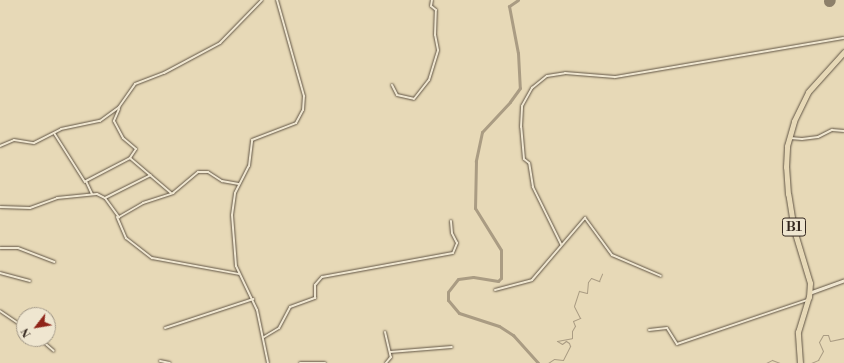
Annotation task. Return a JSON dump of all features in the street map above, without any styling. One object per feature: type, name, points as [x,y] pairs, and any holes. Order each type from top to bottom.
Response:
[{"type":"highway","name":"B1","points":[[800,363],[798,332],[808,300],[808,271],[794,230],[787,186],[789,137],[799,110],[810,90],[844,52]]},
{"type":"street","points":[[85,183],[130,158],[136,149],[123,138],[114,121],[121,104],[135,84],[164,72],[220,43],[262,0]]},
{"type":"street","points":[[268,363],[264,337],[253,299],[239,274],[235,261],[232,231],[232,209],[237,188],[248,170],[252,140],[298,122],[303,110],[303,92],[277,0]]},
{"type":"street","points":[[392,85],[397,94],[413,99],[419,95],[428,80],[438,50],[435,35],[436,10],[431,6],[432,0]]},
{"type":"street","points":[[561,244],[533,187],[529,163],[524,159],[521,127],[522,106],[532,88],[547,76],[565,73],[615,78],[844,38]]},
{"type":"street","points":[[0,146],[14,140],[34,143],[66,128],[96,123],[121,104]]},
{"type":"street","points":[[789,137],[802,139],[818,136],[832,130],[844,131]]},
{"type":"street","points":[[54,133],[93,194]]},
{"type":"street","points":[[130,158],[171,193]]},
{"type":"street","points":[[117,217],[147,201],[171,193],[191,176],[201,172],[208,172],[233,184],[237,188]]},
{"type":"street","points":[[104,198],[151,175]]},
{"type":"street","points":[[233,184],[239,184]]},
{"type":"street","points":[[0,207],[30,208],[57,198],[93,194],[104,198],[117,217],[126,238],[152,258],[239,274]]},
{"type":"street","points":[[495,290],[531,280],[561,244],[586,218],[612,255],[661,276]]},
{"type":"street","points":[[264,337],[280,328],[290,307],[315,298],[316,282],[322,277],[453,253],[457,243],[452,233],[452,221]]},
{"type":"street","points":[[0,248],[18,248],[54,262]]},
{"type":"street","points":[[0,273],[30,280]]},
{"type":"street","points":[[809,293],[844,280]]},
{"type":"street","points":[[165,328],[253,299]]},
{"type":"street","points":[[649,330],[666,328],[677,344],[808,300]]},
{"type":"street","points":[[0,311],[16,322]]},
{"type":"street","points":[[385,332],[391,358],[386,363]]},
{"type":"street","points":[[49,347],[54,351]]},
{"type":"street","points":[[390,352],[452,347]]},
{"type":"street","points":[[160,361],[170,363]]},
{"type":"street","points":[[300,363],[326,363]]},
{"type":"waterway","points":[[518,0],[509,6],[518,53],[520,88],[510,102],[482,132],[476,161],[475,208],[501,250],[501,278],[498,281],[473,277],[458,279],[448,292],[448,300],[459,313],[499,326],[513,335],[538,363]]},
{"type":"waterway","points":[[548,363],[554,359],[563,360],[570,346],[566,341],[562,344],[557,341],[572,338],[572,331],[575,326],[573,321],[580,318],[574,306],[579,291],[587,293],[588,282],[591,278],[599,281],[602,274]]},
{"type":"waterway","points":[[811,363],[818,360],[823,351],[819,342],[823,335],[828,335],[830,341],[844,338]]},
{"type":"waterway","points":[[766,363],[772,360],[780,363]]}]
